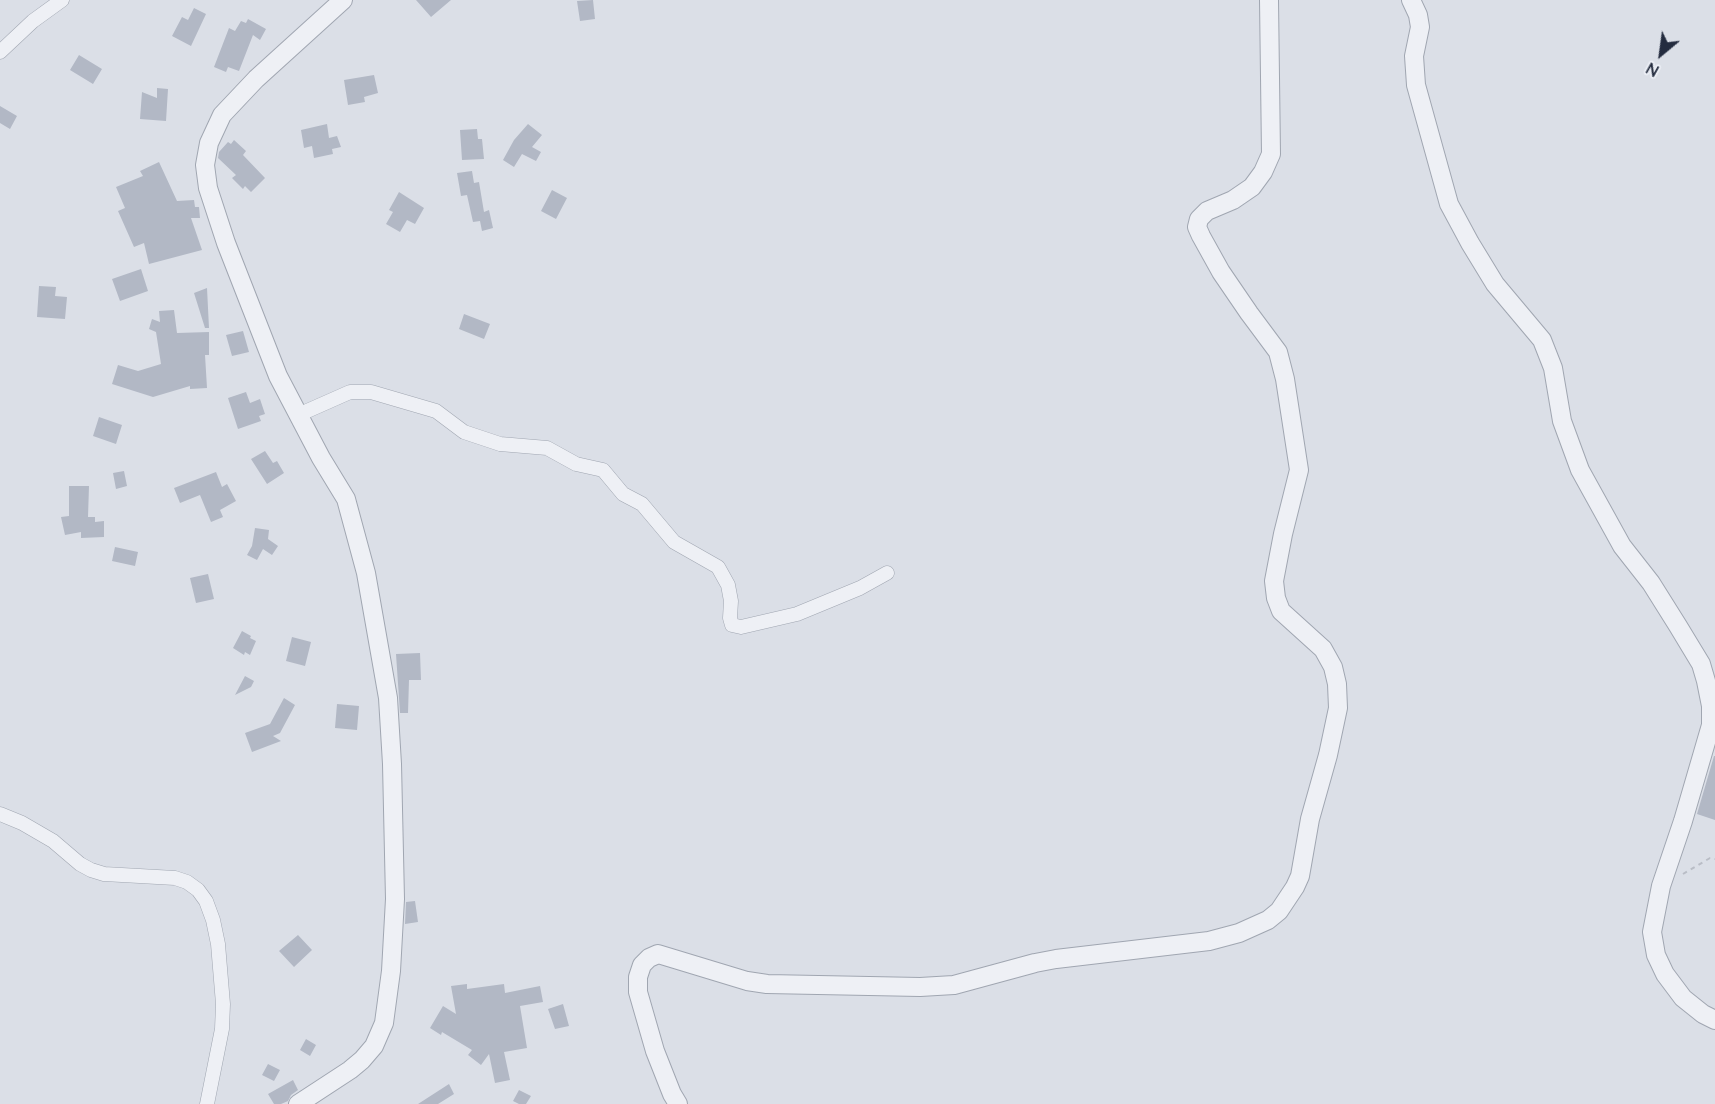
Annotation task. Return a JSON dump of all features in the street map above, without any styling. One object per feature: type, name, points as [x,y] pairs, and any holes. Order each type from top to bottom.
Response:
[{"type":"street","points":[[0,52],[33,21],[62,0]]},
{"type":"street","points":[[298,1104],[362,1060],[374,1046],[384,1023],[391,971],[395,899],[388,698],[366,573],[346,500],[278,376],[226,243],[208,188],[205,165],[209,143],[222,115],[256,79],[344,0]]},
{"type":"street","points":[[678,1104],[655,1051],[638,993],[638,977],[642,965],[649,958],[658,954],[747,981],[767,984],[920,987],[954,985],[1056,959],[1209,941],[1239,933],[1268,920],[1279,911],[1295,887],[1300,876],[1310,819],[1338,708],[1337,684],[1333,667],[1323,649],[1281,611],[1276,598],[1274,581],[1299,470],[1285,378],[1278,352],[1221,272],[1197,227],[1199,219],[1207,211],[1233,200],[1252,187],[1263,172],[1271,154],[1269,0]]},
{"type":"street","points":[[1411,0],[1418,15],[1420,27],[1414,56],[1416,85],[1449,204],[1495,284],[1542,340],[1552,368],[1562,421],[1580,470],[1622,546],[1651,583],[1701,664],[1711,706],[1711,725],[1661,886],[1652,932],[1656,955],[1665,974],[1683,998],[1703,1014],[1715,1020]]},
{"type":"street","points":[[298,415],[350,392],[371,392],[436,411],[464,432],[500,444],[547,448],[576,464],[603,470],[622,494],[642,504],[674,542],[718,567],[728,585],[732,625],[741,627],[797,615],[860,588],[887,573]]},
{"type":"street","points":[[0,814],[22,823],[53,841],[80,864],[91,870],[104,874],[175,878],[187,882],[198,890],[206,901],[218,944],[224,1004],[222,1029],[207,1104]]},
{"type":"path","points":[[1661,886],[1710,858],[1715,858]]},
{"type":"building","points":[[416,0],[451,0],[431,17]]},
{"type":"building","points":[[593,0],[595,19],[580,21],[577,1]]},
{"type":"building","points":[[194,8],[206,14],[191,46],[172,36],[182,17],[188,20]]},
{"type":"building","points":[[248,19],[266,29],[260,40],[253,35],[239,71],[228,67],[226,72],[214,67],[229,28],[235,31],[241,21],[246,23]]},
{"type":"building","points":[[79,55],[102,69],[93,84],[70,70]]},
{"type":"building","points":[[374,75],[378,93],[364,97],[365,102],[348,105],[344,80]]},
{"type":"building","points":[[157,88],[168,89],[166,121],[140,119],[142,92],[157,98]]},
{"type":"building","points":[[0,106],[17,116],[10,129],[0,123]]},
{"type":"building","points":[[327,124],[329,138],[337,136],[341,147],[332,149],[333,154],[314,158],[312,146],[304,148],[301,130]]},
{"type":"building","points":[[528,124],[542,135],[532,147],[541,152],[536,161],[522,154],[514,167],[503,160],[514,140]]},
{"type":"building","points":[[477,129],[478,139],[482,139],[484,159],[462,160],[460,130]]},
{"type":"building","points":[[234,140],[246,151],[243,155],[265,178],[251,192],[245,186],[243,189],[232,178],[236,175],[218,158],[219,152],[228,142],[231,144]]},
{"type":"building","points":[[159,162],[177,201],[194,200],[195,207],[199,207],[200,218],[191,218],[202,250],[149,264],[144,243],[134,247],[118,211],[125,208],[116,187],[143,176],[140,171]]},
{"type":"building","points":[[472,171],[474,183],[479,182],[484,212],[489,210],[493,228],[482,231],[480,221],[473,222],[467,195],[461,196],[457,173]]},
{"type":"building","points":[[552,190],[567,198],[556,219],[541,211]]},
{"type":"building","points":[[399,192],[424,208],[415,224],[407,220],[400,232],[386,224],[393,212],[389,210]]},
{"type":"building","points":[[141,269],[148,291],[120,301],[112,279]]},
{"type":"building","points":[[39,286],[56,287],[55,296],[67,297],[65,319],[37,317]]},
{"type":"building","points":[[207,288],[209,328],[205,328],[194,293]]},
{"type":"building","points":[[174,310],[177,333],[209,332],[209,355],[205,355],[207,388],[190,389],[190,386],[153,397],[112,384],[118,365],[138,371],[161,364],[156,332],[149,329],[152,319],[160,322],[159,311]]},
{"type":"building","points":[[464,314],[490,324],[484,339],[459,329]]},
{"type":"building","points":[[243,331],[249,352],[232,356],[226,335]]},
{"type":"building","points":[[246,392],[250,403],[260,399],[265,414],[259,416],[261,421],[238,429],[228,398]]},
{"type":"building","points":[[99,417],[122,425],[116,444],[93,436]]},
{"type":"building","points":[[265,451],[273,463],[277,461],[284,473],[267,484],[251,459]]},
{"type":"building","points":[[124,471],[127,486],[116,489],[113,473]]},
{"type":"building","points":[[216,472],[222,487],[227,484],[236,501],[220,510],[223,517],[211,522],[200,495],[180,503],[174,488]]},
{"type":"building","points":[[69,486],[89,486],[88,517],[95,517],[95,522],[104,521],[104,537],[81,538],[81,532],[65,535],[61,517],[69,516]]},
{"type":"building","points":[[255,528],[269,530],[268,539],[278,546],[272,555],[263,549],[257,560],[247,555],[252,546]]},
{"type":"building","points":[[115,547],[138,552],[135,566],[112,561]]},
{"type":"building","points":[[208,574],[214,599],[196,603],[190,578]]},
{"type":"building","points":[[242,631],[256,641],[250,655],[245,652],[244,655],[233,648]]},
{"type":"building","points":[[292,637],[311,642],[305,666],[286,661]]},
{"type":"building","points":[[420,653],[421,680],[409,680],[408,713],[400,713],[396,654]]},
{"type":"building","points":[[245,676],[254,681],[251,687],[235,695]]},
{"type":"building","points":[[284,698],[295,705],[280,733],[273,736],[281,741],[252,752],[245,733],[270,724]]},
{"type":"building","points":[[337,704],[359,706],[357,730],[335,728]]},
{"type":"building","points":[[1715,756],[1715,820],[1697,814]]},
{"type":"building","points":[[415,901],[418,922],[405,924],[406,902]]},
{"type":"building","points":[[298,935],[312,950],[294,967],[279,951]]},
{"type":"building","points":[[467,984],[467,989],[504,984],[505,993],[540,986],[543,1002],[520,1006],[527,1048],[504,1052],[510,1080],[495,1083],[489,1054],[481,1065],[468,1055],[472,1050],[442,1032],[441,1035],[430,1028],[443,1006],[456,1014],[451,986]]},
{"type":"building","points":[[563,1004],[569,1026],[555,1029],[548,1009]]},
{"type":"building","points":[[306,1039],[316,1045],[310,1056],[300,1050]]},
{"type":"building","points":[[268,1064],[280,1070],[274,1081],[262,1075]]},
{"type":"building","points":[[293,1080],[298,1090],[291,1095],[288,1101],[274,1104],[268,1094]]},
{"type":"building","points":[[449,1084],[454,1094],[438,1104],[418,1104]]},
{"type":"building","points":[[519,1090],[531,1096],[526,1104],[513,1101]]}]
